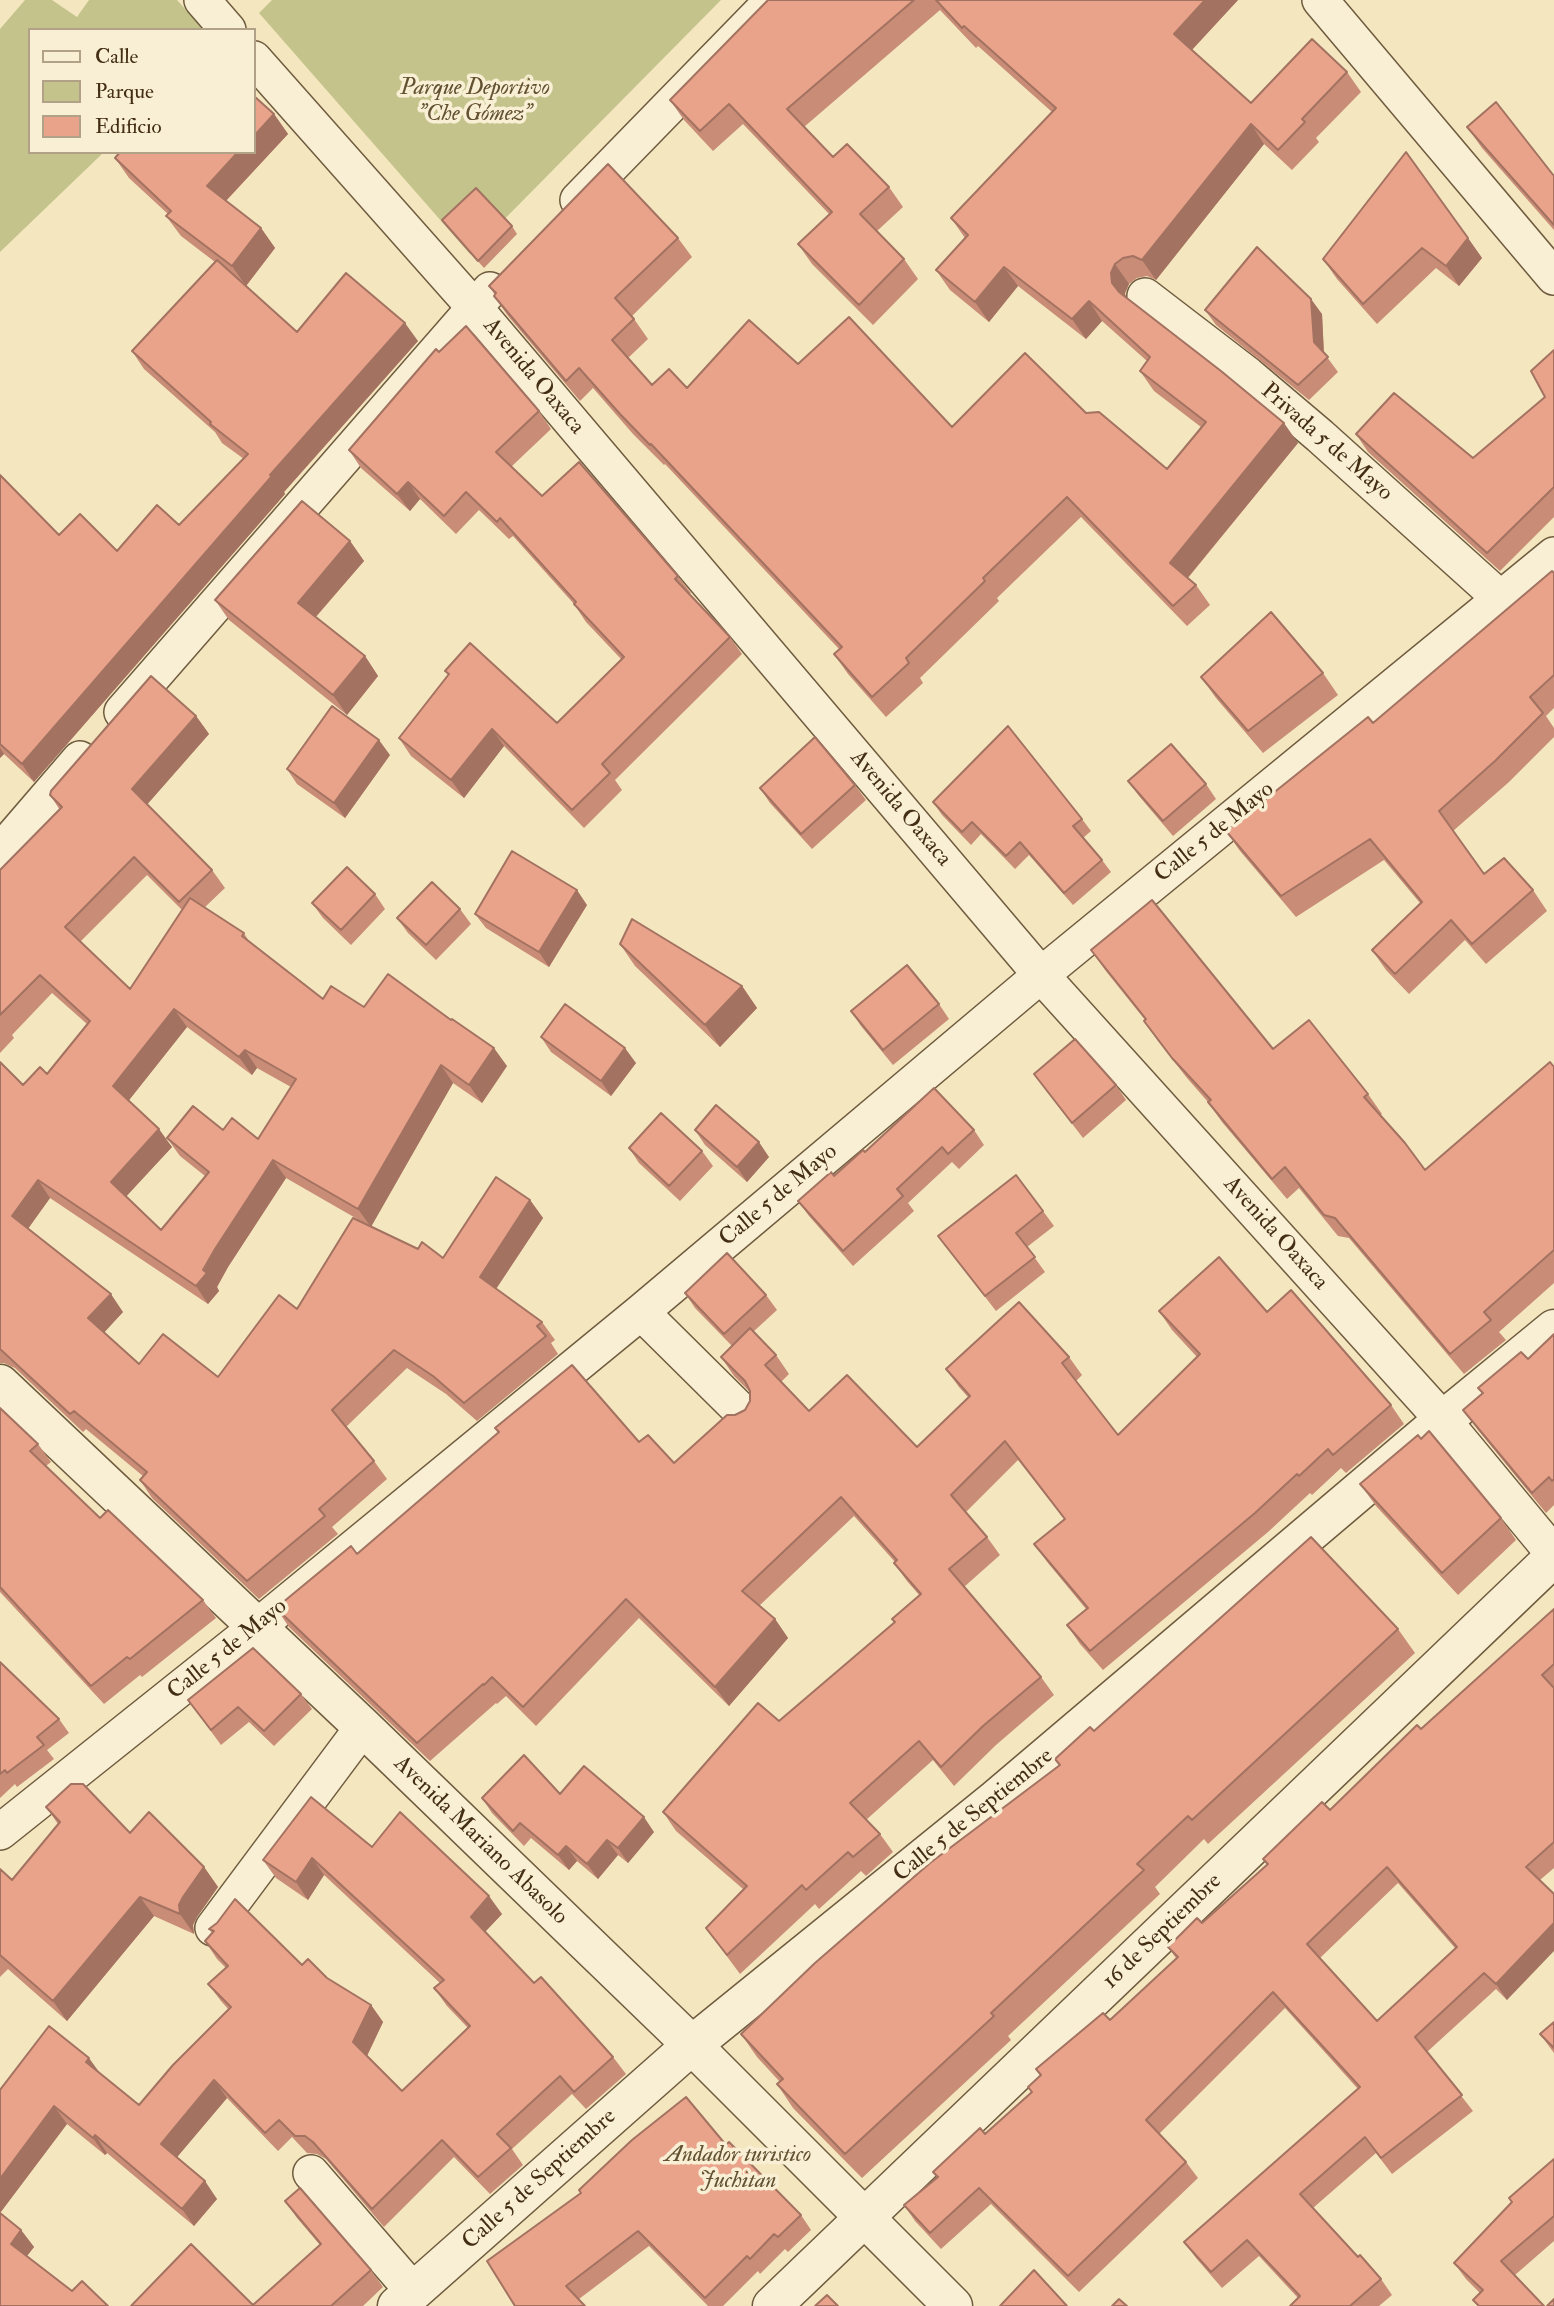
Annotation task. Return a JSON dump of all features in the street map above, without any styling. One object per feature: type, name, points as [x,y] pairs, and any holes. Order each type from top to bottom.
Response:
[{"type":"street","points":[[202,0],[226,28]]},
{"type":"street","points":[[560,218],[773,0]]},
{"type":"street","points":[[1320,0],[1554,277]]},
{"type":"street","name":"Avenida Oaxaca","points":[[256,61],[474,307],[1041,975],[1443,1420],[1554,1555]]},
{"type":"street","points":[[0,852],[474,307],[512,267]]},
{"type":"street","name":"Privada 5 de Mayo","points":[[1145,296],[1248,375],[1310,427],[1500,599]]},
{"type":"street","name":"Calle 5 de Mayo","points":[[0,1832],[257,1628],[641,1311],[1041,975],[1554,555]]},
{"type":"street","points":[[641,1311],[744,1413]]},
{"type":"street","name":"Calle 5 de Septiembre","points":[[405,2299],[692,2045],[996,1799],[1554,1329]]},
{"type":"street","name":"Avenida Mariano Abasolo","points":[[0,1384],[363,1727],[692,2045],[953,2306]]},
{"type":"street","name":"16 de Septiembre","points":[[772,2306],[1554,1555]]},
{"type":"street","points":[[213,1928],[363,1727]]},
{"type":"street","points":[[311,2173],[405,2299]]},
{"type":"green space","points":[[25,0],[52,0],[77,17],[89,0],[177,0],[202,28],[28,28],[28,154],[102,154],[0,252],[0,29]]},
{"type":"green space","name":"Parque Deportivo \"Che Gómez\"","points":[[272,0],[721,0],[470,254],[259,13]]},
{"type":"building","points":[[768,0],[914,0],[787,109],[833,157],[847,144],[889,187],[860,214],[904,259],[859,305],[798,244],[832,212],[729,104],[700,131],[670,100]]},
{"type":"building","points":[[936,0],[1205,0],[1174,34],[1251,103],[1312,39],[1347,72],[1302,119],[1305,122],[1278,150],[1251,124],[1142,260],[1133,256],[1123,258],[1115,264],[1111,273],[1112,283],[1119,292],[1284,423],[1170,563],[1196,585],[1173,606],[1067,497],[983,578],[985,581],[906,658],[909,663],[872,697],[834,654],[842,647],[579,368],[566,381],[494,296],[496,293],[489,286],[608,164],[678,238],[615,298],[634,319],[612,340],[652,385],[669,369],[687,388],[749,320],[798,364],[849,317],[952,427],[1025,353],[1086,413],[1099,412],[1167,469],[1206,422],[1140,371],[1150,357],[1089,301],[1072,319],[1004,267],[975,302],[936,270],[968,235],[951,218],[1056,108],[964,26],[962,28]]},
{"type":"building","points":[[256,98],[274,114],[256,134]]},
{"type":"building","points":[[1496,102],[1554,176],[1554,225],[1467,127]]},
{"type":"building","points":[[1406,152],[1468,238],[1446,266],[1422,248],[1363,304],[1323,259]]},
{"type":"building","points":[[118,154],[236,154],[207,186],[261,228],[232,266],[166,216],[171,211],[115,158]]},
{"type":"building","points":[[476,188],[512,226],[478,261],[442,220]]},
{"type":"building","points":[[1257,247],[1311,299],[1314,342],[1328,357],[1298,385],[1205,310]]},
{"type":"building","points":[[217,260],[297,332],[346,273],[405,323],[270,475],[272,476],[22,764],[0,744],[0,475],[59,535],[80,514],[117,551],[157,505],[179,525],[248,454],[210,424],[211,422],[132,351]]},
{"type":"building","points":[[466,326],[539,411],[496,452],[542,496],[579,462],[678,576],[675,579],[730,637],[602,764],[610,773],[572,810],[492,729],[451,780],[399,738],[449,674],[445,671],[470,643],[557,723],[624,657],[500,518],[497,522],[466,492],[444,516],[408,482],[397,494],[349,450],[436,349],[439,352]]},
{"type":"building","points":[[1554,350],[1554,487],[1487,553],[1356,434],[1394,393],[1473,458],[1545,397],[1531,371]]},
{"type":"building","points":[[302,501],[350,541],[298,603],[365,656],[333,695],[215,600]]},
{"type":"building","points":[[1552,571],[1554,675],[1530,697],[1543,713],[1439,811],[1484,874],[1504,858],[1533,890],[1472,944],[1451,920],[1395,974],[1372,950],[1422,902],[1370,839],[1281,896],[1226,831],[1368,717],[1373,723]]},
{"type":"building","points":[[1271,612],[1323,673],[1248,731],[1201,677]]},
{"type":"building","points":[[151,676],[196,716],[132,789],[212,870],[179,902],[134,857],[65,927],[130,989],[190,898],[244,933],[242,936],[323,999],[331,986],[364,1007],[388,974],[494,1048],[469,1085],[441,1065],[358,1209],[273,1160],[215,1249],[203,1270],[207,1273],[196,1286],[38,1180],[12,1216],[111,1294],[88,1318],[139,1364],[163,1334],[218,1377],[279,1295],[297,1309],[353,1218],[418,1249],[422,1242],[443,1258],[496,1177],[530,1200],[480,1277],[542,1322],[537,1326],[546,1336],[464,1403],[433,1376],[394,1350],[332,1410],[374,1461],[319,1509],[325,1516],[247,1581],[140,1480],[147,1472],[74,1411],[70,1414],[0,1349],[0,1062],[23,1085],[40,1067],[47,1074],[90,1021],[40,975],[0,1015],[0,870],[62,807],[50,795]],"holes":[[[174,1009],[239,1057],[245,1050],[296,1079],[258,1139],[232,1118],[223,1130],[193,1106],[167,1138],[209,1172],[161,1230],[111,1182],[159,1129],[113,1086]]]},
{"type":"building","points":[[332,706],[379,740],[334,803],[287,769]]},
{"type":"building","points":[[1008,726],[1082,819],[1073,826],[1102,860],[1064,893],[1020,842],[1006,856],[972,822],[962,832],[933,802]]},
{"type":"building","points":[[815,737],[855,785],[801,834],[760,788]]},
{"type":"building","points":[[1171,744],[1206,784],[1163,821],[1128,781]]},
{"type":"building","points":[[512,851],[577,890],[539,952],[475,914]]},
{"type":"building","points":[[347,867],[375,894],[341,930],[312,903]]},
{"type":"building","points":[[432,882],[460,909],[426,945],[397,918]]},
{"type":"building","points":[[1152,900],[1273,1049],[1309,1020],[1368,1094],[1364,1097],[1425,1170],[1550,1062],[1554,1067],[1554,1250],[1484,1312],[1491,1320],[1450,1354],[1335,1218],[1324,1215],[1285,1167],[1272,1179],[1208,1102],[1211,1100],[1172,1058],[1144,1021],[1146,1019],[1091,950]]},
{"type":"building","points":[[632,919],[742,986],[705,1025],[620,944]]},
{"type":"building","points":[[907,965],[939,1004],[883,1050],[851,1011]]},
{"type":"building","points":[[565,1004],[625,1048],[601,1081],[541,1037]]},
{"type":"building","points":[[1075,1039],[1116,1085],[1072,1123],[1034,1074]]},
{"type":"building","points":[[934,1088],[974,1130],[948,1154],[942,1147],[897,1189],[903,1196],[843,1251],[798,1201],[831,1172],[834,1176],[863,1150],[865,1152]]},
{"type":"building","points":[[716,1105],[759,1142],[737,1167],[695,1130]]},
{"type":"building","points":[[661,1113],[702,1151],[669,1186],[629,1148]]},
{"type":"building","points":[[1016,1175],[1043,1211],[1016,1233],[1035,1257],[985,1296],[938,1236]]},
{"type":"building","points":[[727,1253],[766,1295],[724,1334],[685,1293]]},
{"type":"building","points":[[1219,1257],[1267,1312],[1291,1290],[1391,1405],[1333,1455],[1328,1449],[1299,1476],[1297,1474],[1255,1513],[1090,1651],[1067,1625],[1088,1608],[1034,1544],[1065,1519],[1005,1441],[951,1495],[987,1537],[949,1569],[1041,1677],[983,1726],[941,1767],[919,1741],[850,1803],[880,1834],[853,1857],[848,1852],[806,1890],[802,1885],[727,1955],[706,1928],[747,1886],[663,1812],[758,1703],[779,1721],[895,1622],[892,1619],[921,1594],[894,1563],[897,1560],[841,1497],[742,1591],[775,1619],[715,1687],[626,1599],[523,1707],[492,1677],[417,1743],[276,1608],[351,1546],[357,1554],[499,1432],[495,1428],[572,1365],[639,1442],[648,1435],[674,1463],[727,1415],[735,1415],[745,1410],[750,1401],[750,1391],[745,1381],[721,1357],[750,1328],[776,1355],[765,1365],[809,1411],[847,1375],[917,1447],[970,1396],[946,1369],[1019,1302],[1069,1357],[1062,1363],[1118,1435],[1200,1354],[1159,1311]]},
{"type":"building","points":[[1554,1334],[1554,1479],[1552,1481],[1549,1477],[1532,1493],[1463,1410],[1483,1393],[1478,1388],[1521,1352],[1528,1359]]},
{"type":"building","points":[[0,1408],[38,1444],[30,1451],[100,1518],[108,1510],[203,1600],[130,1659],[127,1657],[91,1686],[0,1587]]},
{"type":"building","points":[[1429,1431],[1501,1518],[1442,1573],[1360,1484],[1418,1435],[1421,1439]]},
{"type":"building","points":[[1311,1537],[1398,1629],[1192,1820],[1188,1816],[1137,1864],[1144,1870],[991,2013],[994,2016],[845,2154],[777,2084],[783,2079],[741,2034],[815,1963],[930,1863],[1060,1765],[1055,1759],[1090,1727],[1094,1731]]},
{"type":"building","points":[[1554,1609],[1554,1664],[1542,1675],[1554,1688],[1554,1842],[1526,1867],[1554,1894],[1554,1923],[1496,1984],[1484,1973],[1415,2037],[1462,2095],[1381,2158],[1365,2137],[1300,2194],[1381,2279],[1350,2306],[1290,2306],[1300,2296],[1247,2240],[1211,2272],[1184,2242],[1360,2087],[1273,1992],[1146,2120],[1186,2162],[1068,2276],[979,2188],[930,2233],[904,2205],[938,2177],[933,2172],[980,2128],[985,2134],[1032,2092],[1028,2087],[1041,2075],[1036,2069],[1103,2013],[1110,2020],[1178,1957],[1168,1947],[1197,1918],[1202,1923],[1268,1864],[1263,1859],[1322,1802],[1330,1810],[1417,1725],[1421,1729]],"holes":[[[1387,1867],[1457,1947],[1377,2021],[1307,1944]]]},
{"type":"building","points":[[253,1648],[301,1694],[264,1731],[238,1707],[211,1730],[188,1700]]},
{"type":"building","points":[[0,1662],[59,1719],[37,1737],[44,1745],[7,1773],[5,1770],[0,1774]]},
{"type":"building","points":[[524,1755],[560,1794],[584,1766],[644,1817],[618,1848],[607,1840],[587,1864],[566,1846],[558,1855],[520,1823],[513,1831],[482,1798]]},
{"type":"building","points":[[71,1784],[83,1784],[130,1833],[149,1812],[204,1867],[183,1897],[179,1905],[180,1914],[140,1897],[53,2001],[0,1955],[0,1869],[12,1880],[60,1822],[46,1807]]},
{"type":"building","points":[[311,1797],[372,1847],[400,1812],[489,1896],[471,1917],[534,1983],[541,1977],[613,2057],[574,2092],[560,2076],[497,2134],[511,2148],[478,2177],[442,2140],[372,2209],[313,2142],[305,2136],[295,2136],[279,2120],[265,2133],[214,2080],[161,2144],[205,2181],[182,2209],[95,2135],[93,2138],[54,2106],[0,2179],[0,2090],[49,2026],[89,2058],[86,2062],[139,2105],[173,2065],[231,2007],[208,1984],[228,1966],[205,1941],[214,1931],[209,1929],[217,1923],[235,1899],[302,1965],[308,1959],[327,1978],[371,2005],[353,2042],[402,2091],[470,2026],[434,1988],[444,1980],[312,1858],[296,1882],[263,1860]]},
{"type":"building","points":[[1554,2022],[1554,2048],[1540,2034]]},
{"type":"building","points":[[686,2097],[726,2145],[729,2142],[801,2215],[778,2237],[774,2234],[750,2259],[747,2256],[705,2298],[638,2231],[566,2286],[585,2306],[515,2306],[487,2261],[581,2193],[579,2190],[632,2140]]},
{"type":"building","points":[[1554,2159],[1554,2216],[1501,2261],[1544,2306],[1479,2306],[1473,2300],[1483,2290],[1454,2263],[1512,2202],[1509,2198]]},
{"type":"building","points":[[300,2188],[371,2270],[331,2306],[131,2306],[191,2244],[253,2305],[321,2244],[285,2201]]},
{"type":"building","points":[[0,2213],[21,2230],[11,2244],[72,2291],[82,2281],[108,2306],[0,2306]]},
{"type":"building","points":[[1034,2270],[1067,2306],[1000,2306]]},
{"type":"building","points":[[827,2295],[838,2306],[815,2306]]},
{"type":"building","points":[[1119,2299],[1127,2306],[1112,2306]]},
{"type":"park label","name":"Andador turistico Juchitan","points":[[738,2169]]}]
